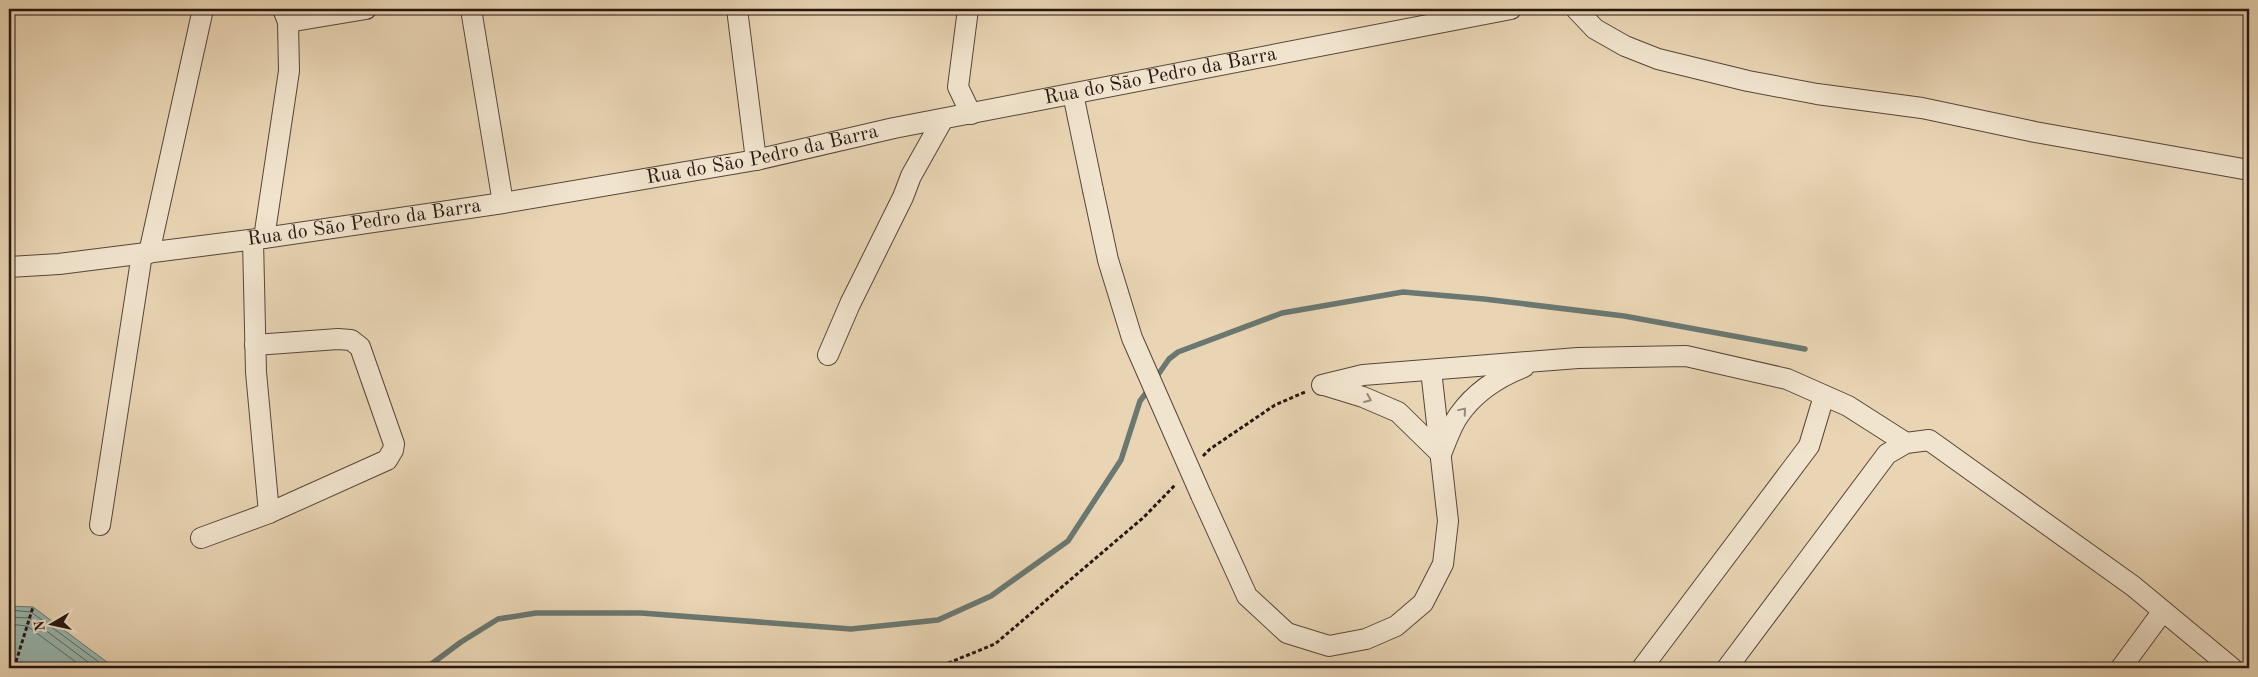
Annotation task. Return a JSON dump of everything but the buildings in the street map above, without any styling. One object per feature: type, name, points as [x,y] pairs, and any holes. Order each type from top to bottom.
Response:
[{"type":"street","points":[[100,524],[146,253],[203,9]]},
{"type":"street","points":[[269,513],[255,345],[259,239],[289,71],[285,15],[366,9]]},
{"type":"street","points":[[471,9],[503,203]]},
{"type":"street","points":[[738,9],[756,160]]},
{"type":"street","points":[[968,9],[958,87],[971,114]]},
{"type":"street","name":"Rua do São Pedro da Barra","points":[[9,267],[59,264],[259,239],[503,203],[756,160],[943,119],[1511,9]]},
{"type":"street","points":[[1576,9],[1595,29],[1625,46],[1658,59],[1748,81],[1817,94],[1922,108],[2035,132],[2249,170]]},
{"type":"street","points":[[1073,94],[1108,260],[1132,338],[1248,596],[1287,633],[1329,646],[1366,639],[1396,626],[1423,603],[1444,564],[1448,521],[1431,370]]},
{"type":"street","points":[[828,355],[850,304],[903,197],[910,176],[943,119]]},
{"type":"street","points":[[201,538],[269,513],[387,460],[393,450],[394,444],[360,347],[350,340],[338,339],[255,345]]},
{"type":"street","points":[[1322,385],[1363,375],[1578,358],[1686,356],[1788,380],[1848,406],[1906,443]]},
{"type":"street","points":[[1440,454],[1458,416],[1486,386],[1510,373],[1541,361]]},
{"type":"street","points":[[1322,385],[1363,397],[1398,412],[1440,454]]},
{"type":"street","points":[[1642,668],[1809,446],[1824,396]]},
{"type":"street","points":[[1727,668],[1887,454],[1906,443],[1930,440],[2133,586],[2232,668]]},
{"type":"street","points":[[2121,668],[2163,611]]},
{"type":"path","points":[[1197,462],[1210,449],[1275,405],[1322,385]]},
{"type":"path","points":[[936,668],[995,644],[1144,517],[1177,483]]},
{"type":"path","points":[[14,668],[33,607]]},
{"type":"water","points":[[9,606],[33,607],[115,668],[9,668]]},
{"type":"waterway","points":[[1155,379],[1169,359],[1178,352],[1282,313],[1403,292],[1484,299],[1624,316],[1805,349]]},
{"type":"waterway","points":[[426,668],[461,642],[498,619],[536,613],[641,613],[851,629],[938,620],[991,596],[1068,541],[1121,460],[1140,401],[1149,389]]}]
